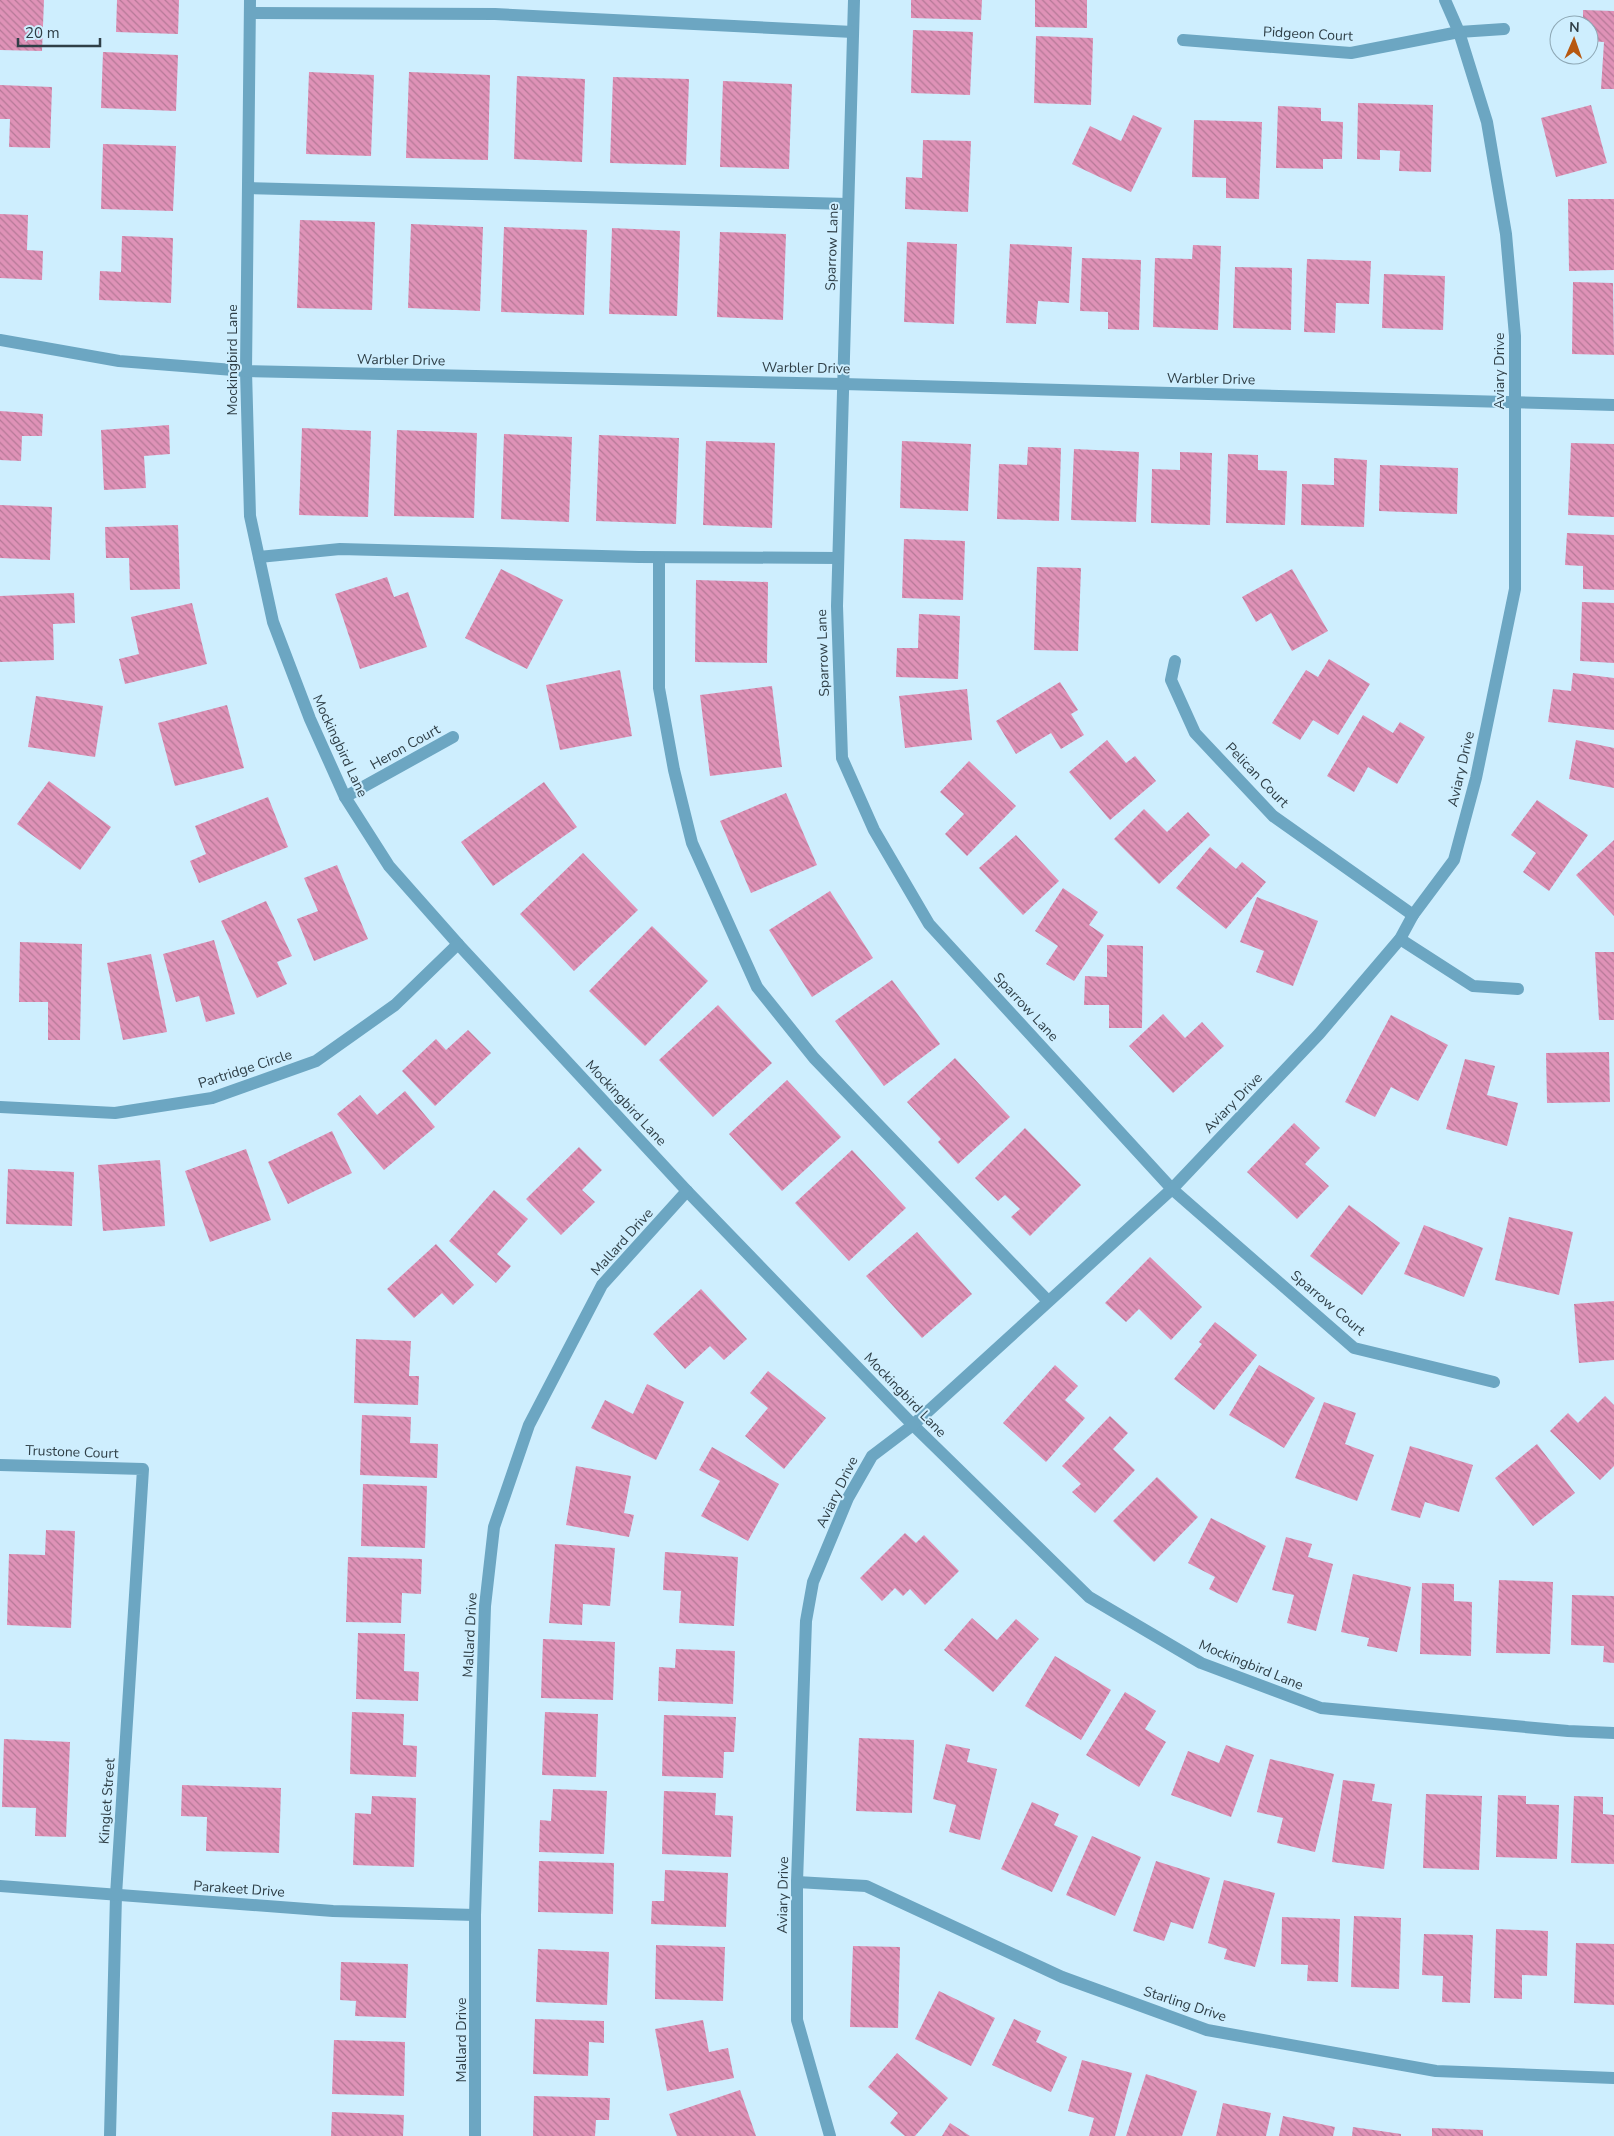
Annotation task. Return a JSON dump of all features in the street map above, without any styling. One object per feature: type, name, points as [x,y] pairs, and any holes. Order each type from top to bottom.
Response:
[{"type":"street","name":"Sparrow Lane","points":[[854,0],[837,606],[842,758],[874,830],[929,924],[1172,1188]]},
{"type":"street","name":"Aviary Drive","points":[[830,2136],[797,2020],[797,1882],[806,1621],[813,1582],[848,1498],[872,1456],[913,1425],[1172,1188],[1320,1034],[1400,939],[1413,915],[1454,860],[1476,778],[1515,589],[1515,336],[1506,234],[1487,122],[1459,32],[1445,0]]},
{"type":"street","points":[[250,6],[495,14],[853,32]]},
{"type":"street","name":"Mockingbird Lane","points":[[250,6],[246,371],[250,516],[273,622],[310,720],[345,797],[389,866],[458,944],[687,1191],[913,1425],[1089,1597],[1201,1663],[1321,1708],[1568,1731],[1614,1733]]},
{"type":"street","name":"Pidgeon Court","points":[[1182,40],[1351,53],[1459,32],[1504,29]]},
{"type":"street","points":[[248,188],[848,204]]},
{"type":"street","name":"Warbler Drive","points":[[0,340],[119,361],[246,371],[843,384],[1614,405]]},
{"type":"street","points":[[259,557],[340,549],[659,558],[838,558]]},
{"type":"street","points":[[659,558],[659,688],[674,770],[692,843],[757,986],[814,1058],[1048,1301]]},
{"type":"street","name":"Pelican Court","points":[[1175,660],[1172,680],[1195,733],[1273,816],[1413,915]]},
{"type":"street","name":"Heron Court","points":[[345,797],[453,737]]},
{"type":"street","points":[[1400,939],[1473,986],[1518,989]]},
{"type":"street","name":"Partridge Circle","points":[[0,1107],[115,1113],[212,1098],[316,1061],[395,1005],[458,944]]},
{"type":"street","name":"Sparrow Court","points":[[1172,1188],[1354,1348],[1494,1382]]},
{"type":"street","name":"Mallard Drive","points":[[475,2136],[475,1915],[485,1606],[494,1528],[529,1425],[602,1285],[687,1191]]},
{"type":"street","name":"Trustone Court","points":[[0,1465],[143,1469]]},
{"type":"street","name":"Kinglet Street","points":[[110,2136],[116,1895],[143,1469]]},
{"type":"street","name":"Starling Drive","points":[[797,1882],[866,1886],[1062,1976],[1207,2030],[1436,2071],[1614,2078]]},
{"type":"street","name":"Parakeet Drive","points":[[0,1886],[333,1911],[475,1915]]},
{"type":"building","points":[[0,0],[44,0],[42,51],[0,50]]},
{"type":"building","points":[[117,0],[179,0],[178,34],[116,32]]},
{"type":"building","points":[[911,0],[982,0],[981,20],[911,18]]},
{"type":"building","points":[[1035,0],[1087,0],[1087,28],[1035,27]]},
{"type":"building","points":[[1583,10],[1614,11],[1614,89],[1601,89],[1604,42],[1599,42],[1599,15],[1583,15]]},
{"type":"building","points":[[913,30],[973,32],[970,95],[911,93]]},
{"type":"building","points":[[1036,36],[1093,38],[1091,105],[1034,103]]},
{"type":"building","points":[[103,52],[178,55],[176,111],[101,108]]},
{"type":"building","points":[[309,72],[374,75],[371,156],[306,154]]},
{"type":"building","points":[[409,72],[490,75],[488,160],[406,158]]},
{"type":"building","points":[[517,76],[585,79],[582,162],[514,159]]},
{"type":"building","points":[[613,77],[689,79],[686,165],[610,163]]},
{"type":"building","points":[[723,81],[792,84],[789,169],[720,167]]},
{"type":"building","points":[[0,85],[52,87],[50,148],[9,147],[10,119],[0,119]]},
{"type":"building","points":[[1358,103],[1433,105],[1431,172],[1399,171],[1400,151],[1380,150],[1380,160],[1357,159]]},
{"type":"building","points":[[1591,105],[1607,163],[1556,177],[1541,118]]},
{"type":"building","points":[[1278,106],[1321,108],[1321,121],[1343,122],[1342,159],[1323,159],[1323,169],[1276,168]]},
{"type":"building","points":[[1133,115],[1162,128],[1131,192],[1072,164],[1090,126],[1121,141]]},
{"type":"building","points":[[1194,120],[1262,122],[1259,199],[1226,198],[1226,178],[1192,177]]},
{"type":"building","points":[[923,140],[971,141],[968,212],[905,209],[906,177],[922,178]]},
{"type":"building","points":[[103,144],[176,146],[173,211],[101,209]]},
{"type":"building","points":[[1568,199],[1614,199],[1614,270],[1569,271]]},
{"type":"building","points":[[0,214],[28,215],[27,250],[43,251],[42,280],[0,278]]},
{"type":"building","points":[[300,220],[375,222],[372,310],[297,308]]},
{"type":"building","points":[[411,224],[483,227],[480,311],[408,308]]},
{"type":"building","points":[[504,227],[587,230],[584,315],[501,312]]},
{"type":"building","points":[[612,228],[680,231],[677,316],[609,314]]},
{"type":"building","points":[[720,232],[786,234],[783,320],[717,317]]},
{"type":"building","points":[[122,236],[173,238],[171,303],[99,300],[100,271],[121,272]]},
{"type":"building","points":[[907,242],[957,244],[954,324],[904,322]]},
{"type":"building","points":[[1010,244],[1072,247],[1069,303],[1038,301],[1036,324],[1006,323]]},
{"type":"building","points":[[1193,245],[1221,246],[1218,330],[1153,327],[1155,258],[1192,259]]},
{"type":"building","points":[[1082,258],[1141,260],[1139,330],[1108,329],[1108,312],[1080,311]]},
{"type":"building","points":[[1307,259],[1371,261],[1369,304],[1336,303],[1335,333],[1304,332]]},
{"type":"building","points":[[1235,267],[1292,268],[1291,330],[1233,328]]},
{"type":"building","points":[[1384,274],[1445,276],[1443,330],[1382,328]]},
{"type":"building","points":[[1573,282],[1613,283],[1614,355],[1572,354]]},
{"type":"building","points":[[0,411],[43,414],[42,436],[22,436],[21,461],[0,460]]},
{"type":"building","points":[[169,425],[170,454],[144,456],[146,488],[104,490],[101,430]]},
{"type":"building","points":[[302,428],[371,431],[368,517],[299,515]]},
{"type":"building","points":[[397,430],[477,433],[474,518],[394,516]]},
{"type":"building","points":[[504,434],[572,437],[569,522],[501,519]]},
{"type":"building","points":[[599,435],[679,438],[676,524],[596,521]]},
{"type":"building","points":[[706,441],[775,443],[772,528],[703,525]]},
{"type":"building","points":[[902,441],[971,444],[968,511],[900,508]]},
{"type":"building","points":[[1571,443],[1614,444],[1614,517],[1568,515]]},
{"type":"building","points":[[1028,447],[1061,448],[1059,521],[997,519],[999,464],[1027,465]]},
{"type":"building","points":[[1074,449],[1139,452],[1136,522],[1071,520]]},
{"type":"building","points":[[1180,452],[1212,453],[1210,525],[1151,523],[1152,469],[1180,470]]},
{"type":"building","points":[[1228,454],[1258,455],[1258,470],[1287,471],[1285,525],[1226,523]]},
{"type":"building","points":[[1334,458],[1367,460],[1364,527],[1301,525],[1302,484],[1334,485]]},
{"type":"building","points":[[1380,465],[1458,468],[1457,514],[1379,511]]},
{"type":"building","points":[[0,505],[52,507],[50,560],[0,558]]},
{"type":"building","points":[[178,525],[180,589],[130,590],[129,558],[106,558],[105,527]]},
{"type":"building","points":[[1567,533],[1614,535],[1614,590],[1583,589],[1583,566],[1565,565]]},
{"type":"building","points":[[904,539],[965,541],[963,600],[902,598]]},
{"type":"building","points":[[1037,567],[1081,568],[1078,651],[1034,650]]},
{"type":"building","points":[[501,569],[563,600],[527,669],[465,638]]},
{"type":"building","points":[[1292,569],[1328,631],[1292,651],[1271,613],[1256,622],[1242,597]]},
{"type":"building","points":[[387,577],[394,597],[408,592],[427,647],[360,669],[335,594]]},
{"type":"building","points":[[696,580],[768,582],[767,663],[695,662]]},
{"type":"building","points":[[74,593],[75,623],[53,624],[54,660],[0,662],[0,596]]},
{"type":"building","points":[[1582,602],[1614,603],[1614,663],[1580,661]]},
{"type":"building","points":[[192,603],[207,664],[125,684],[119,659],[139,654],[131,617]]},
{"type":"building","points":[[919,614],[960,616],[958,679],[896,677],[897,648],[918,648]]},
{"type":"building","points":[[1329,659],[1370,684],[1338,735],[1313,720],[1300,740],[1272,723],[1306,670],[1318,677]]},
{"type":"building","points":[[620,670],[632,736],[560,750],[546,685]]},
{"type":"building","points":[[1573,673],[1614,678],[1614,730],[1548,722],[1553,689],[1571,691]]},
{"type":"building","points":[[1060,682],[1078,710],[1071,714],[1084,735],[1061,749],[1051,733],[1016,754],[996,721]]},
{"type":"building","points":[[772,686],[782,767],[710,776],[700,695]]},
{"type":"building","points":[[967,689],[972,740],[905,748],[899,696]]},
{"type":"building","points":[[36,696],[103,706],[95,757],[28,747]]},
{"type":"building","points":[[227,705],[244,768],[175,786],[158,723]]},
{"type":"building","points":[[1363,715],[1393,733],[1400,722],[1425,737],[1397,784],[1368,767],[1354,792],[1327,776]]},
{"type":"building","points":[[1107,740],[1126,763],[1135,756],[1156,781],[1110,820],[1069,772]]},
{"type":"building","points":[[1576,740],[1614,748],[1614,788],[1569,779]]},
{"type":"building","points":[[969,761],[1016,806],[967,856],[945,834],[964,814],[940,792]]},
{"type":"building","points":[[49,781],[111,827],[80,870],[17,824]]},
{"type":"building","points":[[544,782],[577,827],[493,886],[461,842]]},
{"type":"building","points":[[786,793],[817,865],[751,893],[720,821]]},
{"type":"building","points":[[268,797],[288,847],[199,883],[190,861],[206,854],[195,826]]},
{"type":"building","points":[[1537,800],[1588,835],[1549,891],[1523,872],[1536,853],[1511,835]]},
{"type":"building","points":[[1144,809],[1167,832],[1188,812],[1210,835],[1159,884],[1114,839]]},
{"type":"building","points":[[1016,835],[1059,881],[1023,915],[979,868]]},
{"type":"building","points":[[1614,840],[1614,916],[1576,875]]},
{"type":"building","points":[[1210,847],[1236,869],[1242,862],[1266,882],[1226,929],[1176,888]]},
{"type":"building","points":[[583,853],[638,910],[574,971],[520,914]]},
{"type":"building","points":[[337,865],[368,939],[314,961],[297,919],[318,911],[304,878]]},
{"type":"building","points":[[1063,888],[1098,912],[1089,925],[1104,935],[1074,981],[1046,964],[1058,946],[1035,931]]},
{"type":"building","points":[[830,891],[873,958],[812,997],[769,930]]},
{"type":"building","points":[[1257,897],[1318,921],[1293,986],[1256,972],[1264,951],[1240,942]]},
{"type":"building","points":[[266,901],[292,956],[277,962],[287,984],[257,998],[221,921]]},
{"type":"building","points":[[652,926],[708,981],[645,1046],[589,991]]},
{"type":"building","points":[[214,940],[235,1014],[206,1022],[199,996],[176,1002],[163,954]]},
{"type":"building","points":[[20,942],[82,944],[80,1040],[48,1040],[48,1002],[19,1002]]},
{"type":"building","points":[[1107,945],[1143,946],[1142,1028],[1109,1028],[1109,1005],[1084,1005],[1085,976],[1107,977]]},
{"type":"building","points":[[1595,952],[1614,952],[1614,1020],[1599,1020]]},
{"type":"building","points":[[151,954],[167,1032],[123,1040],[107,963]]},
{"type":"building","points":[[892,980],[940,1044],[884,1086],[835,1021]]},
{"type":"building","points":[[718,1005],[772,1063],[713,1117],[659,1060]]},
{"type":"building","points":[[1163,1014],[1185,1038],[1202,1022],[1224,1046],[1173,1093],[1129,1046]]},
{"type":"building","points":[[1391,1015],[1448,1045],[1418,1101],[1391,1087],[1375,1117],[1345,1102]]},
{"type":"building","points":[[468,1030],[491,1053],[435,1106],[402,1071],[436,1039],[446,1050]]},
{"type":"building","points":[[1609,1052],[1610,1102],[1547,1103],[1546,1053]]},
{"type":"building","points":[[955,1058],[1010,1117],[958,1164],[938,1142],[941,1139],[907,1102]]},
{"type":"building","points":[[1465,1059],[1495,1066],[1487,1095],[1518,1103],[1507,1146],[1446,1129]]},
{"type":"building","points":[[787,1080],[841,1137],[782,1191],[729,1134]]},
{"type":"building","points":[[405,1091],[435,1127],[384,1170],[337,1114],[360,1095],[377,1115]]},
{"type":"building","points":[[1294,1123],[1320,1148],[1305,1164],[1329,1186],[1297,1219],[1247,1172]]},
{"type":"building","points":[[1025,1128],[1081,1185],[1030,1236],[1011,1217],[1020,1209],[1005,1195],[998,1201],[975,1178]]},
{"type":"building","points":[[332,1131],[352,1173],[288,1204],[268,1162]]},
{"type":"building","points":[[579,1147],[602,1170],[582,1190],[595,1202],[561,1235],[526,1199]]},
{"type":"building","points":[[246,1149],[271,1220],[210,1242],[185,1171]]},
{"type":"building","points":[[852,1150],[906,1208],[849,1261],[795,1203]]},
{"type":"building","points":[[160,1160],[165,1226],[103,1231],[98,1165]]},
{"type":"building","points":[[8,1169],[74,1172],[72,1226],[6,1224]]},
{"type":"building","points":[[494,1190],[528,1219],[497,1254],[511,1266],[496,1283],[449,1241]]},
{"type":"building","points":[[1349,1205],[1400,1243],[1362,1295],[1310,1256]]},
{"type":"building","points":[[1509,1217],[1573,1232],[1559,1295],[1495,1280]]},
{"type":"building","points":[[1424,1225],[1483,1248],[1464,1297],[1404,1274]]},
{"type":"building","points":[[917,1232],[972,1294],[922,1338],[866,1276]]},
{"type":"building","points":[[436,1244],[474,1285],[453,1305],[442,1293],[414,1318],[387,1289]]},
{"type":"building","points":[[1150,1257],[1202,1307],[1171,1340],[1139,1309],[1126,1322],[1105,1303]]},
{"type":"building","points":[[701,1289],[747,1339],[724,1360],[710,1346],[685,1369],[653,1334]]},
{"type":"building","points":[[1614,1301],[1614,1360],[1579,1363],[1574,1304]]},
{"type":"building","points":[[1215,1322],[1257,1355],[1214,1410],[1174,1379],[1202,1344],[1199,1342]]},
{"type":"building","points":[[356,1339],[411,1341],[409,1376],[419,1376],[418,1405],[354,1403]]},
{"type":"building","points":[[1055,1365],[1078,1386],[1065,1400],[1085,1418],[1046,1462],[1003,1423]]},
{"type":"building","points":[[1259,1365],[1315,1398],[1284,1448],[1229,1415]]},
{"type":"building","points":[[768,1371],[826,1418],[784,1469],[745,1436],[768,1408],[750,1393]]},
{"type":"building","points":[[647,1384],[684,1402],[656,1460],[591,1428],[605,1400],[633,1414]]},
{"type":"building","points":[[1605,1396],[1614,1405],[1614,1466],[1600,1480],[1550,1431],[1568,1413],[1578,1423]]},
{"type":"building","points":[[1324,1402],[1356,1413],[1345,1444],[1374,1455],[1357,1501],[1295,1478]]},
{"type":"building","points":[[362,1415],[411,1417],[410,1443],[438,1444],[437,1478],[360,1475]]},
{"type":"building","points":[[1110,1416],[1128,1433],[1113,1449],[1135,1470],[1095,1513],[1072,1492],[1081,1484],[1062,1466]]},
{"type":"building","points":[[1537,1444],[1575,1493],[1533,1526],[1495,1478]]},
{"type":"building","points":[[1410,1446],[1473,1465],[1459,1512],[1425,1502],[1420,1518],[1391,1510]]},
{"type":"building","points":[[712,1447],[779,1484],[748,1541],[701,1516],[720,1481],[699,1470]]},
{"type":"building","points":[[576,1466],[631,1476],[624,1513],[634,1515],[629,1537],[566,1525]]},
{"type":"building","points":[[1157,1477],[1198,1517],[1154,1562],[1113,1521]]},
{"type":"building","points":[[363,1484],[427,1486],[425,1548],[361,1546]]},
{"type":"building","points":[[1211,1518],[1266,1546],[1237,1603],[1209,1589],[1215,1577],[1188,1563]]},
{"type":"building","points":[[46,1530],[75,1531],[71,1628],[7,1625],[9,1554],[45,1555]]},
{"type":"building","points":[[905,1533],[916,1543],[924,1535],[959,1571],[925,1605],[910,1589],[903,1596],[895,1588],[882,1601],[860,1578]]},
{"type":"building","points":[[1286,1537],[1312,1544],[1308,1557],[1333,1564],[1316,1631],[1287,1623],[1294,1595],[1272,1590]]},
{"type":"building","points":[[555,1544],[615,1548],[610,1606],[583,1604],[582,1625],[549,1623]]},
{"type":"building","points":[[665,1552],[738,1557],[734,1626],[679,1623],[681,1591],[663,1590]]},
{"type":"building","points":[[348,1557],[422,1559],[421,1594],[402,1593],[401,1623],[346,1622]]},
{"type":"building","points":[[1353,1574],[1411,1587],[1397,1652],[1367,1646],[1369,1638],[1341,1632]]},
{"type":"building","points":[[1499,1580],[1553,1582],[1550,1654],[1496,1653]]},
{"type":"building","points":[[1422,1583],[1454,1584],[1454,1601],[1472,1602],[1471,1656],[1420,1654]]},
{"type":"building","points":[[1572,1595],[1614,1596],[1614,1663],[1603,1662],[1604,1646],[1571,1645]]},
{"type":"building","points":[[972,1618],[997,1640],[1016,1619],[1039,1639],[993,1692],[944,1650]]},
{"type":"building","points":[[358,1633],[405,1634],[404,1671],[419,1672],[418,1701],[356,1699]]},
{"type":"building","points":[[543,1639],[615,1642],[613,1700],[541,1698]]},
{"type":"building","points":[[676,1649],[735,1651],[733,1704],[658,1701],[659,1667],[675,1668]]},
{"type":"building","points":[[1055,1656],[1111,1690],[1081,1740],[1025,1706]]},
{"type":"building","points":[[1125,1692],[1156,1711],[1145,1729],[1166,1742],[1139,1787],[1086,1755]]},
{"type":"building","points":[[352,1712],[404,1714],[403,1745],[417,1746],[416,1777],[350,1774]]},
{"type":"building","points":[[545,1712],[598,1714],[596,1777],[542,1775]]},
{"type":"building","points":[[664,1715],[736,1717],[734,1752],[724,1752],[723,1778],[662,1776]]},
{"type":"building","points":[[859,1738],[914,1740],[912,1813],[856,1811]]},
{"type":"building","points":[[4,1739],[70,1742],[66,1837],[35,1836],[36,1808],[2,1807]]},
{"type":"building","points":[[946,1744],[970,1749],[967,1762],[997,1769],[980,1840],[949,1832],[956,1805],[933,1799]]},
{"type":"building","points":[[1226,1745],[1254,1755],[1231,1817],[1171,1795],[1188,1751],[1219,1763]]},
{"type":"building","points":[[1270,1759],[1334,1774],[1315,1852],[1277,1843],[1283,1818],[1257,1812]]},
{"type":"building","points":[[1343,1780],[1375,1784],[1372,1801],[1392,1804],[1384,1869],[1332,1862]]},
{"type":"building","points":[[182,1785],[281,1788],[279,1853],[206,1851],[207,1817],[181,1816]]},
{"type":"building","points":[[553,1789],[607,1791],[604,1854],[539,1852],[540,1820],[551,1821]]},
{"type":"building","points":[[664,1791],[716,1793],[715,1815],[733,1816],[731,1857],[662,1854]]},
{"type":"building","points":[[1426,1794],[1482,1796],[1479,1870],[1423,1868]]},
{"type":"building","points":[[1498,1795],[1526,1796],[1526,1804],[1559,1805],[1557,1859],[1496,1857]]},
{"type":"building","points":[[372,1796],[416,1798],[414,1867],[353,1865],[355,1813],[371,1814]]},
{"type":"building","points":[[1574,1796],[1603,1797],[1603,1814],[1614,1815],[1614,1864],[1571,1863]]},
{"type":"building","points":[[1032,1802],[1059,1814],[1054,1825],[1078,1836],[1052,1892],[1001,1869]]},
{"type":"building","points":[[1092,1836],[1141,1857],[1115,1916],[1066,1895]]},
{"type":"building","points":[[539,1861],[614,1863],[613,1914],[538,1912]]},
{"type":"building","points":[[1156,1861],[1210,1878],[1193,1929],[1171,1922],[1164,1941],[1133,1931]]},
{"type":"building","points":[[665,1870],[728,1873],[726,1927],[651,1924],[652,1901],[664,1901]]},
{"type":"building","points":[[1224,1880],[1275,1893],[1255,1967],[1224,1959],[1227,1949],[1208,1943]]},
{"type":"building","points":[[1354,1916],[1401,1918],[1399,1989],[1351,1987]]},
{"type":"building","points":[[1282,1917],[1340,1919],[1338,1982],[1307,1981],[1308,1965],[1281,1964]]},
{"type":"building","points":[[1496,1929],[1548,1931],[1547,1976],[1522,1975],[1522,1999],[1494,1998]]},
{"type":"building","points":[[1424,1934],[1473,1935],[1470,2003],[1442,2002],[1443,1976],[1422,1975]]},
{"type":"building","points":[[1576,1943],[1614,1944],[1614,2005],[1574,2003]]},
{"type":"building","points":[[656,1945],[725,1947],[723,2001],[655,1999]]},
{"type":"building","points":[[853,1946],[900,1947],[898,2028],[850,2027]]},
{"type":"building","points":[[538,1949],[609,1952],[607,2005],[536,2002]]},
{"type":"building","points":[[341,1962],[408,1964],[406,2018],[355,2016],[356,2001],[340,2000]]},
{"type":"building","points":[[939,1991],[995,2018],[971,2066],[915,2039]]},
{"type":"building","points":[[535,2019],[604,2021],[604,2043],[589,2042],[588,2076],[533,2074]]},
{"type":"building","points":[[1014,2019],[1041,2031],[1036,2042],[1067,2057],[1051,2092],[992,2065]]},
{"type":"building","points":[[703,2020],[709,2052],[728,2048],[734,2078],[667,2091],[655,2029]]},
{"type":"building","points":[[334,2040],[405,2042],[404,2096],[332,2094]]},
{"type":"building","points":[[897,2053],[948,2098],[915,2136],[905,2136],[890,2123],[898,2113],[868,2087]]},
{"type":"building","points":[[1082,2060],[1132,2073],[1115,2136],[1089,2136],[1094,2118],[1068,2111]]},
{"type":"building","points":[[1146,2074],[1197,2091],[1182,2136],[1126,2136]]},
{"type":"building","points":[[740,2090],[756,2136],[677,2136],[669,2114]]},
{"type":"building","points":[[534,2096],[610,2098],[609,2120],[596,2120],[595,2136],[533,2136]]},
{"type":"building","points":[[1223,2103],[1271,2113],[1266,2136],[1216,2136]]},
{"type":"building","points":[[332,2112],[404,2115],[403,2136],[331,2136]]},
{"type":"building","points":[[1283,2116],[1335,2127],[1333,2136],[1279,2136]]},
{"type":"building","points":[[950,2123],[970,2136],[942,2136]]},
{"type":"building","points":[[1353,2127],[1401,2134],[1401,2136],[1352,2136]]},
{"type":"building","points":[[1432,2128],[1483,2130],[1483,2136],[1432,2136]]}]
